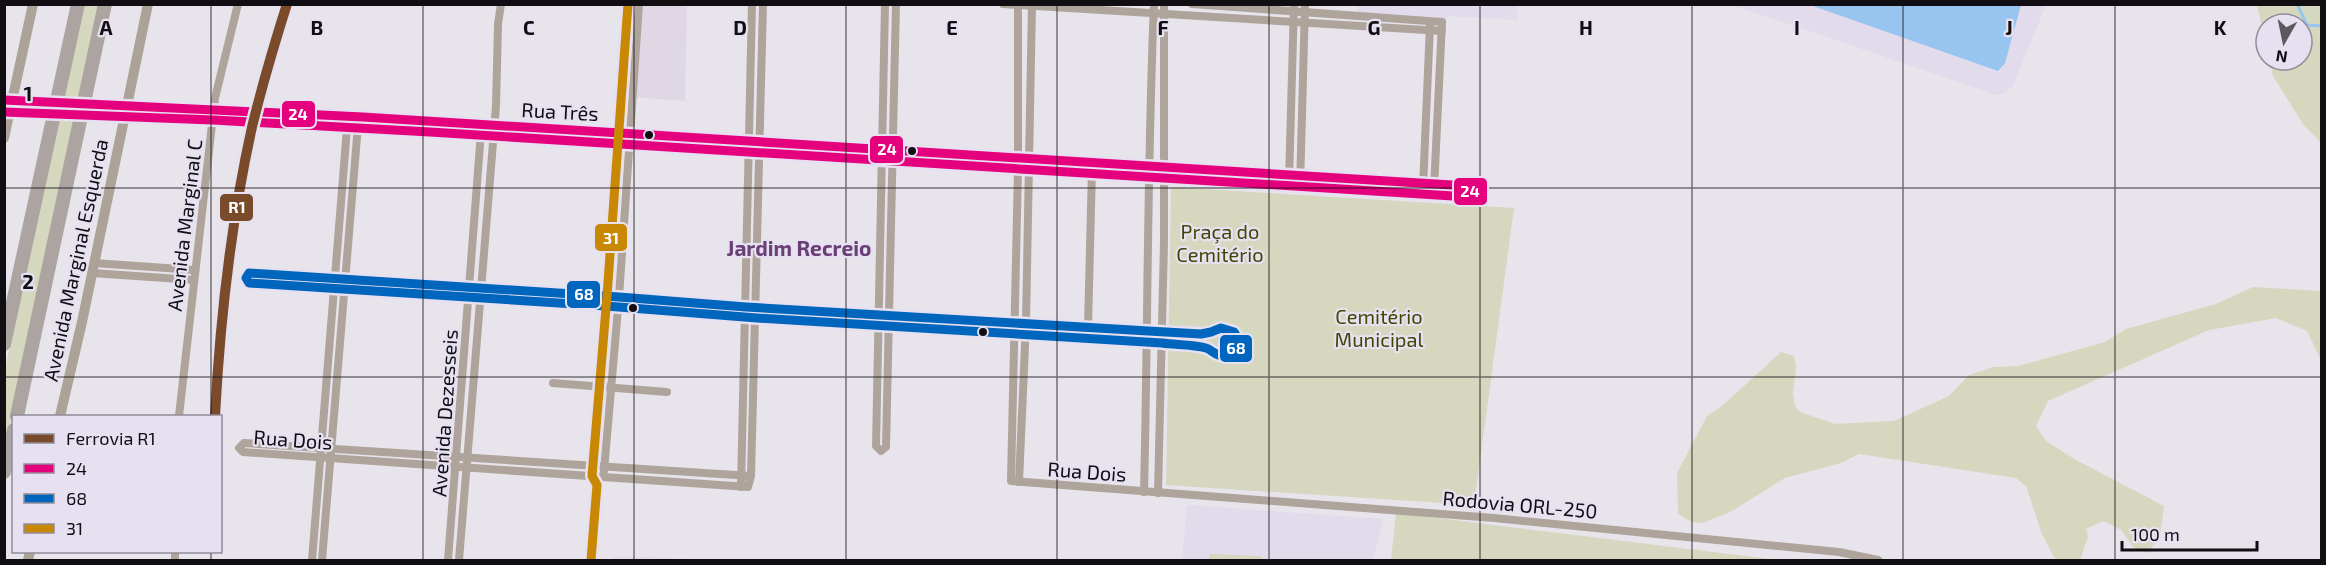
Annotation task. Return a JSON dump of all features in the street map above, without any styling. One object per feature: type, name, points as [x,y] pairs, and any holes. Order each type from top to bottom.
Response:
[{"type":"highway","points":[[4,344],[78,4]]},
{"type":"highway","points":[[16,415],[105,4]]},
{"type":"highway","points":[[4,472],[12,438]]},
{"type":"street","points":[[4,138],[8,106],[33,4]]},
{"type":"street","name":"Avenida Marginal Esquerda","points":[[60,415],[148,4]]},
{"type":"street","name":"Avenida Marginal C","points":[[179,415],[213,115],[238,4]]},
{"type":"street","points":[[487,130],[501,4]]},
{"type":"street","points":[[591,561],[597,485],[603,477],[619,297],[628,4]]},
{"type":"street","points":[[597,485],[592,476],[606,306],[639,4]]},
{"type":"street","points":[[752,4],[751,90],[755,148],[759,189],[751,479],[748,487],[741,487],[749,189],[755,148],[761,91],[763,4]]},
{"type":"street","points":[[885,4],[884,50],[886,156],[888,326],[886,447],[881,451],[876,446],[878,324],[886,156],[896,4]]},
{"type":"street","points":[[1003,4],[1154,8],[1164,14],[1442,31]]},
{"type":"street","points":[[1158,493],[1162,344],[1164,4]]},
{"type":"street","points":[[1192,4],[1304,8],[1442,21],[1429,189]]},
{"type":"street","points":[[1018,5],[1024,165],[1026,334],[1016,482],[1010,478],[1015,334],[1016,322],[1024,165],[1032,5]]},
{"type":"street","points":[[1144,492],[1148,342],[1148,172],[1154,8]]},
{"type":"street","points":[[1294,8],[1294,182]]},
{"type":"street","points":[[1294,182],[1304,8]]},
{"type":"street","points":[[1429,189],[1430,20]]},
{"type":"street","points":[[884,50],[894,50]]},
{"type":"street","points":[[751,90],[761,91]]},
{"type":"street","name":"Rua Três","points":[[8,106],[353,122],[1429,189]]},
{"type":"street","points":[[312,561],[334,288],[353,122]]},
{"type":"street","points":[[322,561],[346,279],[353,122]]},
{"type":"street","name":"Avenida Dezesseis","points":[[448,561],[469,297],[487,130]]},
{"type":"street","name":"Avenida Dezesseis","points":[[459,561],[480,288],[487,130]]},
{"type":"street","points":[[1088,327],[1092,169]]},
{"type":"street","points":[[749,189],[759,189]]},
{"type":"street","points":[[93,268],[195,270]]},
{"type":"street","points":[[93,268],[194,280]]},
{"type":"street","points":[[249,273],[346,279],[756,308],[1201,334],[1226,328],[1234,332],[1238,343],[1235,350],[1225,356],[1218,355],[1208,348],[1148,342],[878,324],[746,318],[606,306],[249,283],[246,278],[249,273]]},
{"type":"street","points":[[553,383],[667,392]]},
{"type":"street","name":"Rua Dois","points":[[741,487],[243,452],[239,448],[244,443],[741,475],[751,479]]},
{"type":"street","name":"Rua Dois","points":[[1016,482],[1158,493]]},
{"type":"street","name":"Rodovia ORL-250","points":[[1158,493],[1494,518],[1839,552],[1878,561]]},
{"type":"shaded area","points":[[639,5],[687,5],[685,101],[632,97]]},
{"type":"shaded area","points":[[1357,5],[1518,5],[1517,20],[1448,16],[1444,21],[1357,16]]},
{"type":"shaded area","points":[[1732,5],[2046,5],[2013,86],[2005,93],[1997,95]]},
{"type":"shaded area","points":[[1187,505],[1383,519],[1373,560],[1182,560]]},
{"type":"shaded area","points":[[614,556],[724,560],[613,560]]},
{"type":"green space","points":[[83,5],[100,5],[5,446],[5,369]]},
{"type":"green space","points":[[2257,5],[2321,5],[2321,143],[2303,124],[2272,72],[2314,72],[2314,12],[2259,12]]},
{"type":"green space","name":"Cemitério Municipal","points":[[1171,187],[1514,208],[1474,505],[1166,485]]},
{"type":"green space","points":[[2253,287],[2321,291],[2321,360],[2307,331],[2276,318],[2209,330],[2048,401],[2036,426],[2046,441],[2076,460],[2164,506],[2160,536],[2148,553],[2133,547],[2121,530],[2103,521],[2086,529],[2088,537],[2080,560],[2059,560],[2054,557],[2042,534],[2026,486],[2016,478],[1859,454],[1841,463],[1785,478],[1732,511],[1703,523],[1692,522],[1678,514],[1677,473],[1707,416],[1722,406],[1781,352],[1794,356],[1796,367],[1793,394],[1795,406],[1800,412],[1835,424],[1894,421],[1949,396],[1969,375],[1994,367],[2019,366],[2105,342],[2126,329],[2216,304]]},
{"type":"green space","points":[[1396,513],[1778,560],[1391,560]]},
{"type":"green space","points":[[1210,554],[1262,556],[1262,560],[1209,560]]},
{"type":"water","points":[[2021,4],[2005,63],[1998,71],[1810,5]]},
{"type":"waterway","points":[[2297,4],[2307,25],[2322,26]]},
{"type":"rail line","name":"R1","points":[[215,415],[223,307],[238,199],[256,112],[287,4]]},
{"type":"transit line","name":"31","points":[[591,560],[597,485],[592,476],[628,4]]},
{"type":"transit line","name":"24","points":[[4,100],[363,117],[1468,186],[1471,188],[1469,197],[430,132],[213,120],[4,112]]},
{"type":"transit line","name":"68","points":[[249,273],[746,307],[1201,334],[1221,328],[1234,332],[1237,344],[1232,354],[1223,356],[1208,349],[1190,345],[249,283],[246,278],[249,273]]},
{"type":"district","name":"Jardim Recreio","points":[[799,247]]},
{"type":"park label","name":"Praça do Cemitério","points":[[1220,242]]}]
